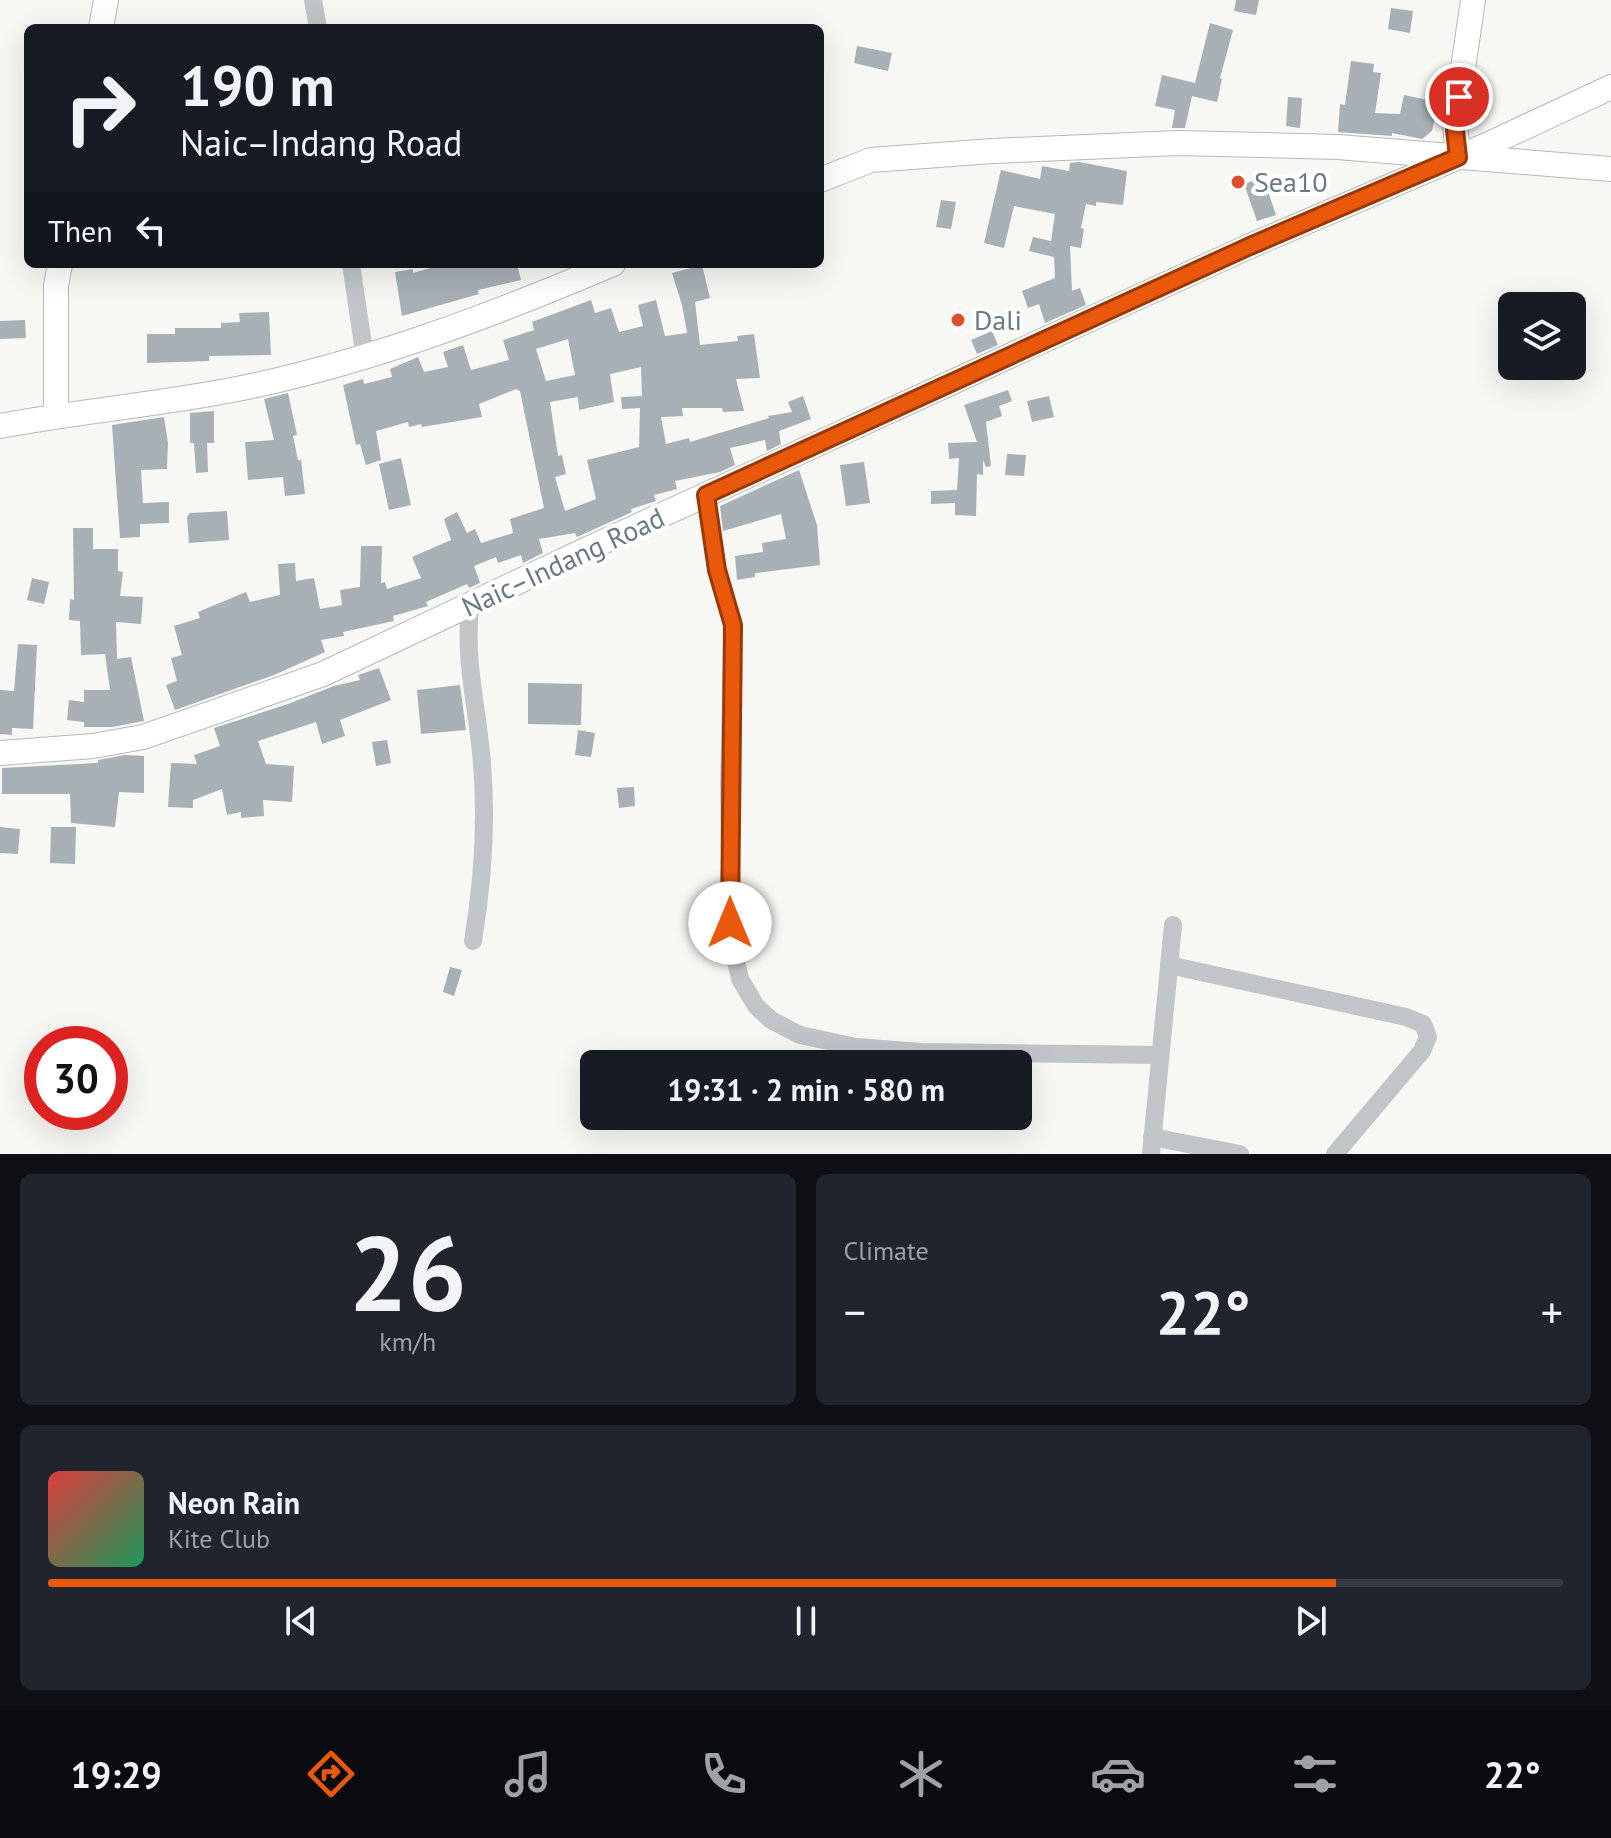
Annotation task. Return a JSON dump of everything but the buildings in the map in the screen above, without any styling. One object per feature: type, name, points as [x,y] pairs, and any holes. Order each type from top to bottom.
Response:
[{"type":"street","points":[[102,24],[106,0]]},
{"type":"street","points":[[313,0],[317,24]]},
{"type":"street","points":[[1458,157],[1455,123],[1473,0]]},
{"type":"street","name":"Naic–Indang Road","points":[[0,753],[93,746],[143,737],[323,674],[1250,246],[1611,87]]},
{"type":"street","points":[[824,178],[871,160],[1178,143],[1338,147],[1611,169]]},
{"type":"street","points":[[56,415],[56,286],[59,268]]},
{"type":"street","points":[[352,268],[365,358]]},
{"type":"street","points":[[0,426],[56,415],[186,399],[365,358],[466,324],[603,268]]},
{"type":"street","points":[[706,495],[717,570],[733,625],[729,785],[731,938],[740,979],[756,1006],[771,1020],[800,1035],[856,1047],[921,1052],[1160,1055]]},
{"type":"street","points":[[470,607],[466,643],[482,764],[484,871],[473,941]]},
{"type":"street","points":[[1173,925],[1151,1146],[1240,1154]]},
{"type":"street","points":[[1169,965],[1406,1017],[1423,1024],[1428,1037],[1422,1051],[1335,1154]]},
{"type":"place","name":"Sea10","points":[[1238,182]]},
{"type":"place","name":"Dali","points":[[958,320]]},
{"type":"route","points":[[730,923],[733,625],[717,570],[706,495],[1250,246],[1458,157],[1455,123],[1459,97]]}]
